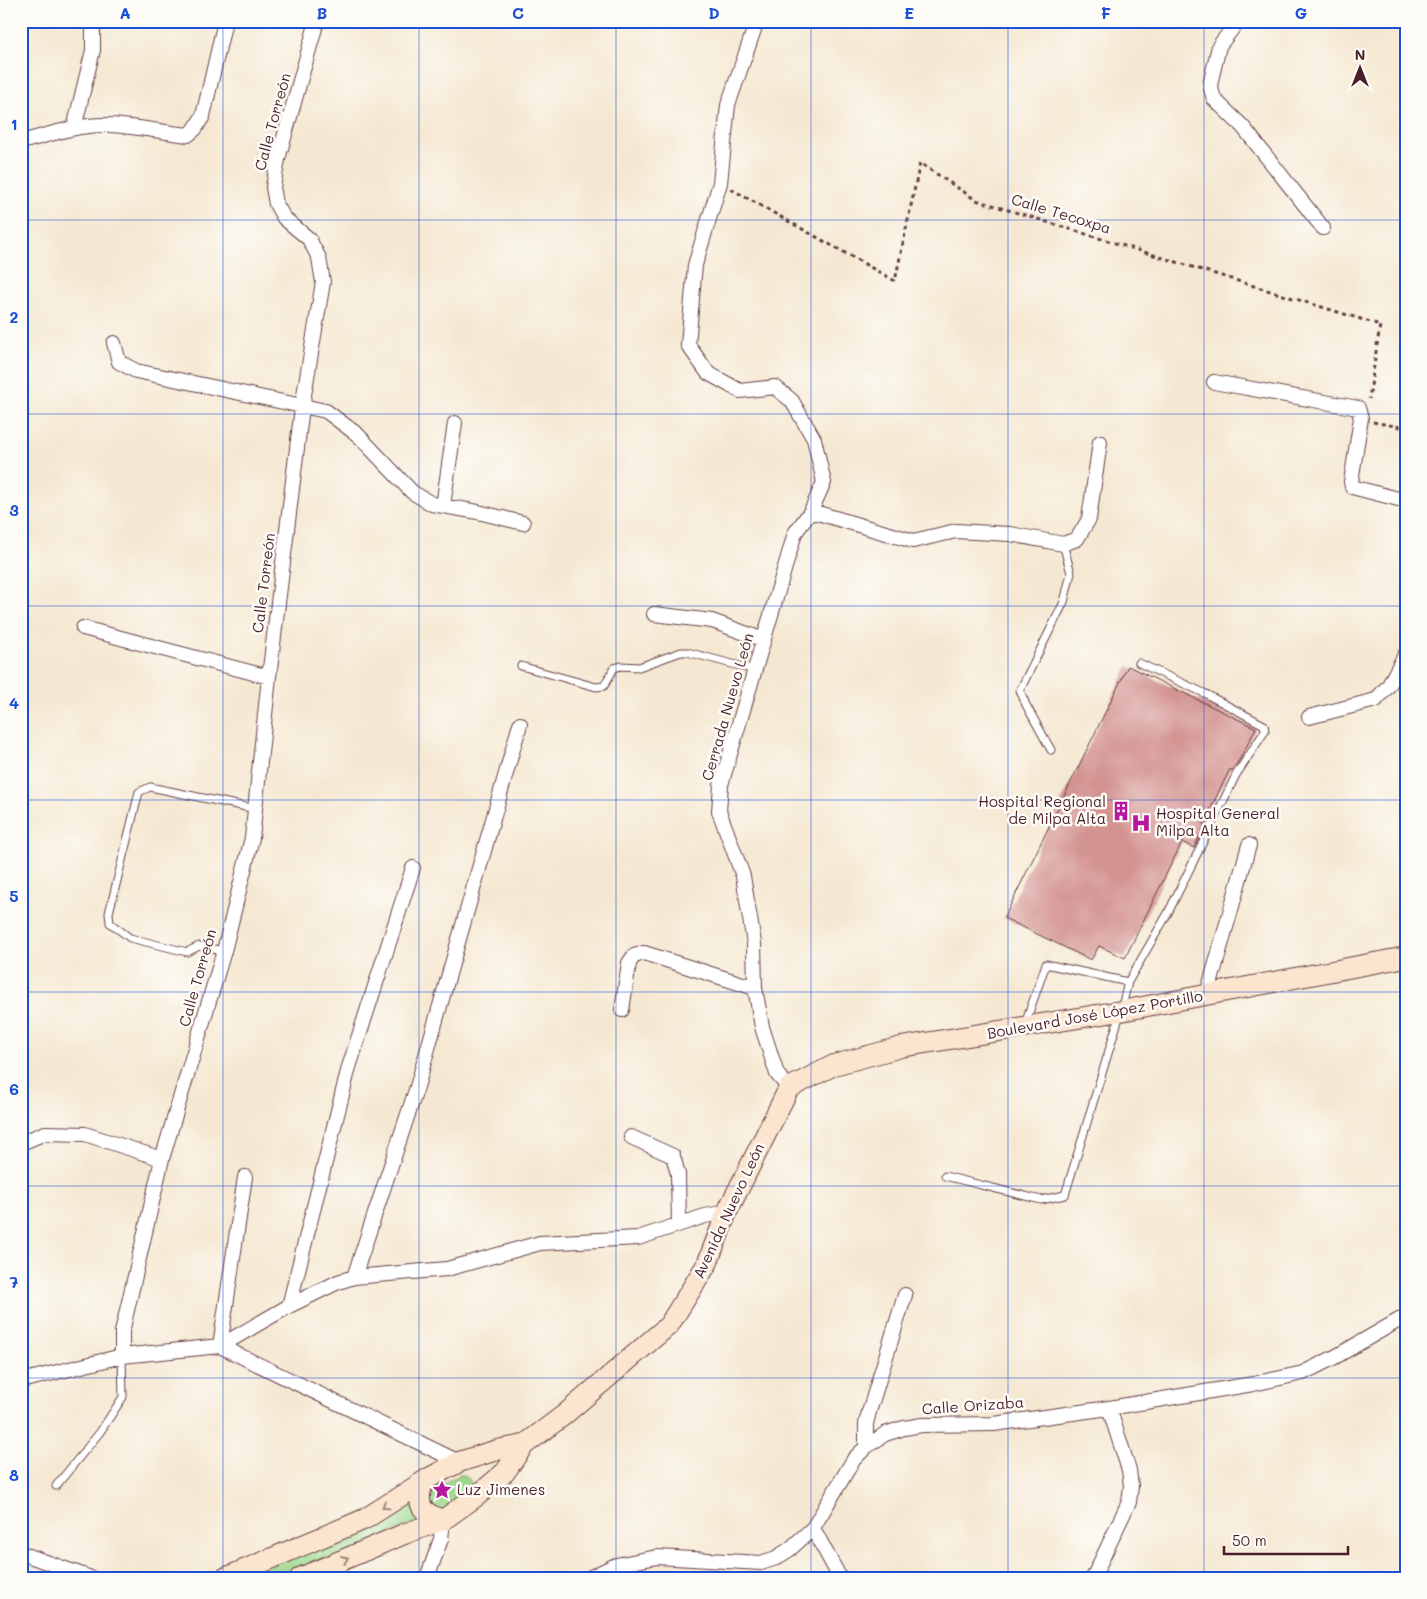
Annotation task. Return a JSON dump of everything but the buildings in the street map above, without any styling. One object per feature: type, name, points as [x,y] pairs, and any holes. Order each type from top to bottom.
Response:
[{"type":"main road","name":"Boulevard José López Portillo","points":[[789,1088],[834,1065],[901,1047],[1121,1011],[1406,957]]},
{"type":"main road","name":"Avenida Nuevo León","points":[[300,1578],[442,1520],[478,1495],[505,1472],[524,1445],[564,1415],[669,1325],[708,1264],[727,1212],[789,1088]]},
{"type":"main road","name":"Avenida Nuevo León","points":[[225,1578],[365,1519],[423,1482],[459,1462],[497,1450],[524,1445]]},
{"type":"main road","points":[[459,1462],[474,1471],[479,1484],[478,1495]]},
{"type":"main road","points":[[423,1482],[420,1494],[422,1509],[429,1515],[442,1520]]},
{"type":"street","points":[[74,128],[92,50],[93,21]]},
{"type":"street","points":[[21,142],[74,128],[103,125],[125,126],[188,135],[195,129],[203,116],[225,21]]},
{"type":"street","name":"Calle Torreón","points":[[122,1356],[122,1332],[162,1159],[224,951],[252,838],[269,677],[302,407],[323,282],[319,258],[309,240],[284,218],[276,204],[273,187],[278,159],[318,21]]},
{"type":"street","name":"Cerrada Nuevo León","points":[[757,21],[728,105],[720,183],[695,265],[688,345],[708,373],[740,391],[775,388],[792,401],[814,439],[824,482],[811,511],[795,534],[721,786],[719,811],[743,876],[754,943],[755,988],[762,1027],[777,1074],[789,1088]]},
{"type":"street","points":[[1238,21],[1220,46],[1210,86],[1214,100],[1243,127],[1323,228]]},
{"type":"street","points":[[114,343],[119,362],[136,371],[326,411],[358,436],[412,492],[432,504],[523,523]]},
{"type":"street","points":[[1214,382],[1358,408],[1361,418],[1351,482],[1352,487],[1406,501]]},
{"type":"street","points":[[443,506],[455,423]]},
{"type":"street","points":[[811,511],[913,541],[956,531],[1010,534],[1064,544],[1077,539],[1089,519],[1100,442]]},
{"type":"street","points":[[654,614],[712,621],[764,640]]},
{"type":"street","points":[[83,628],[269,677]]},
{"type":"street","points":[[1309,717],[1376,700],[1389,685],[1406,653]]},
{"type":"street","points":[[354,1277],[417,1088],[520,724]]},
{"type":"street","points":[[1207,995],[1249,844]]},
{"type":"street","points":[[289,1306],[349,1067],[413,868]]},
{"type":"street","points":[[622,1010],[629,963],[634,956],[644,953],[755,988]]},
{"type":"street","points":[[21,1143],[44,1133],[86,1134],[162,1159]]},
{"type":"street","points":[[631,1137],[673,1156],[678,1174],[679,1224]]},
{"type":"street","points":[[220,1346],[245,1177]]},
{"type":"street","points":[[23,1379],[122,1356],[220,1346],[289,1306],[338,1282],[354,1277],[447,1269],[540,1243],[638,1238],[705,1216],[727,1212]]},
{"type":"street","points":[[866,1446],[866,1424],[869,1412],[905,1295]]},
{"type":"street","name":"Calle Orizaba","points":[[589,1578],[616,1565],[657,1557],[761,1563],[776,1558],[790,1549],[813,1528],[854,1459],[866,1446],[885,1434],[922,1425],[994,1424],[1109,1408],[1253,1384],[1303,1373],[1336,1357],[1406,1316]]},
{"type":"street","points":[[220,1346],[459,1462]]},
{"type":"street","points":[[1093,1578],[1129,1502],[1131,1486],[1130,1470],[1109,1408]]},
{"type":"street","points":[[427,1578],[442,1539],[442,1520]]},
{"type":"street","points":[[813,1528],[840,1578]]},
{"type":"street","points":[[21,1554],[91,1578]]},
{"type":"lane","points":[[1051,750],[1026,705],[1020,690],[1064,602],[1070,573],[1064,544]]},
{"type":"lane","points":[[521,666],[596,687],[604,686],[614,668],[621,666],[639,667],[681,652],[756,670]]},
{"type":"lane","points":[[945,1176],[1041,1200],[1065,1195],[1121,1011],[1128,982],[1168,913],[1236,775],[1265,731],[1264,725],[1256,720],[1139,663]]},
{"type":"lane","points":[[224,951],[200,946],[188,952],[130,938],[110,923],[109,913],[140,792],[150,787],[256,809]]},
{"type":"lane","points":[[1024,1027],[1046,964],[1128,982]]},
{"type":"lane","points":[[56,1486],[100,1432],[123,1397],[122,1356]]},
{"type":"path","name":"Calle Tecoxpa","points":[[720,183],[895,281],[920,163],[976,200],[1380,325],[1369,401]]},
{"type":"path","points":[[1366,420],[1406,428]]},
{"type":"green space","points":[[460,1475],[465,1475],[471,1482],[472,1493],[440,1515],[426,1500],[437,1486]]},
{"type":"green space","points":[[421,1486],[427,1517],[296,1578],[228,1578]]},
{"type":"place","name":"Hospital Regional de Milpa Alta","points":[[1121,811]]},
{"type":"place","name":"Hospital General Milpa Alta","points":[[1141,823]]},
{"type":"place","name":"Luz Jimenes","points":[[442,1490]]}]
